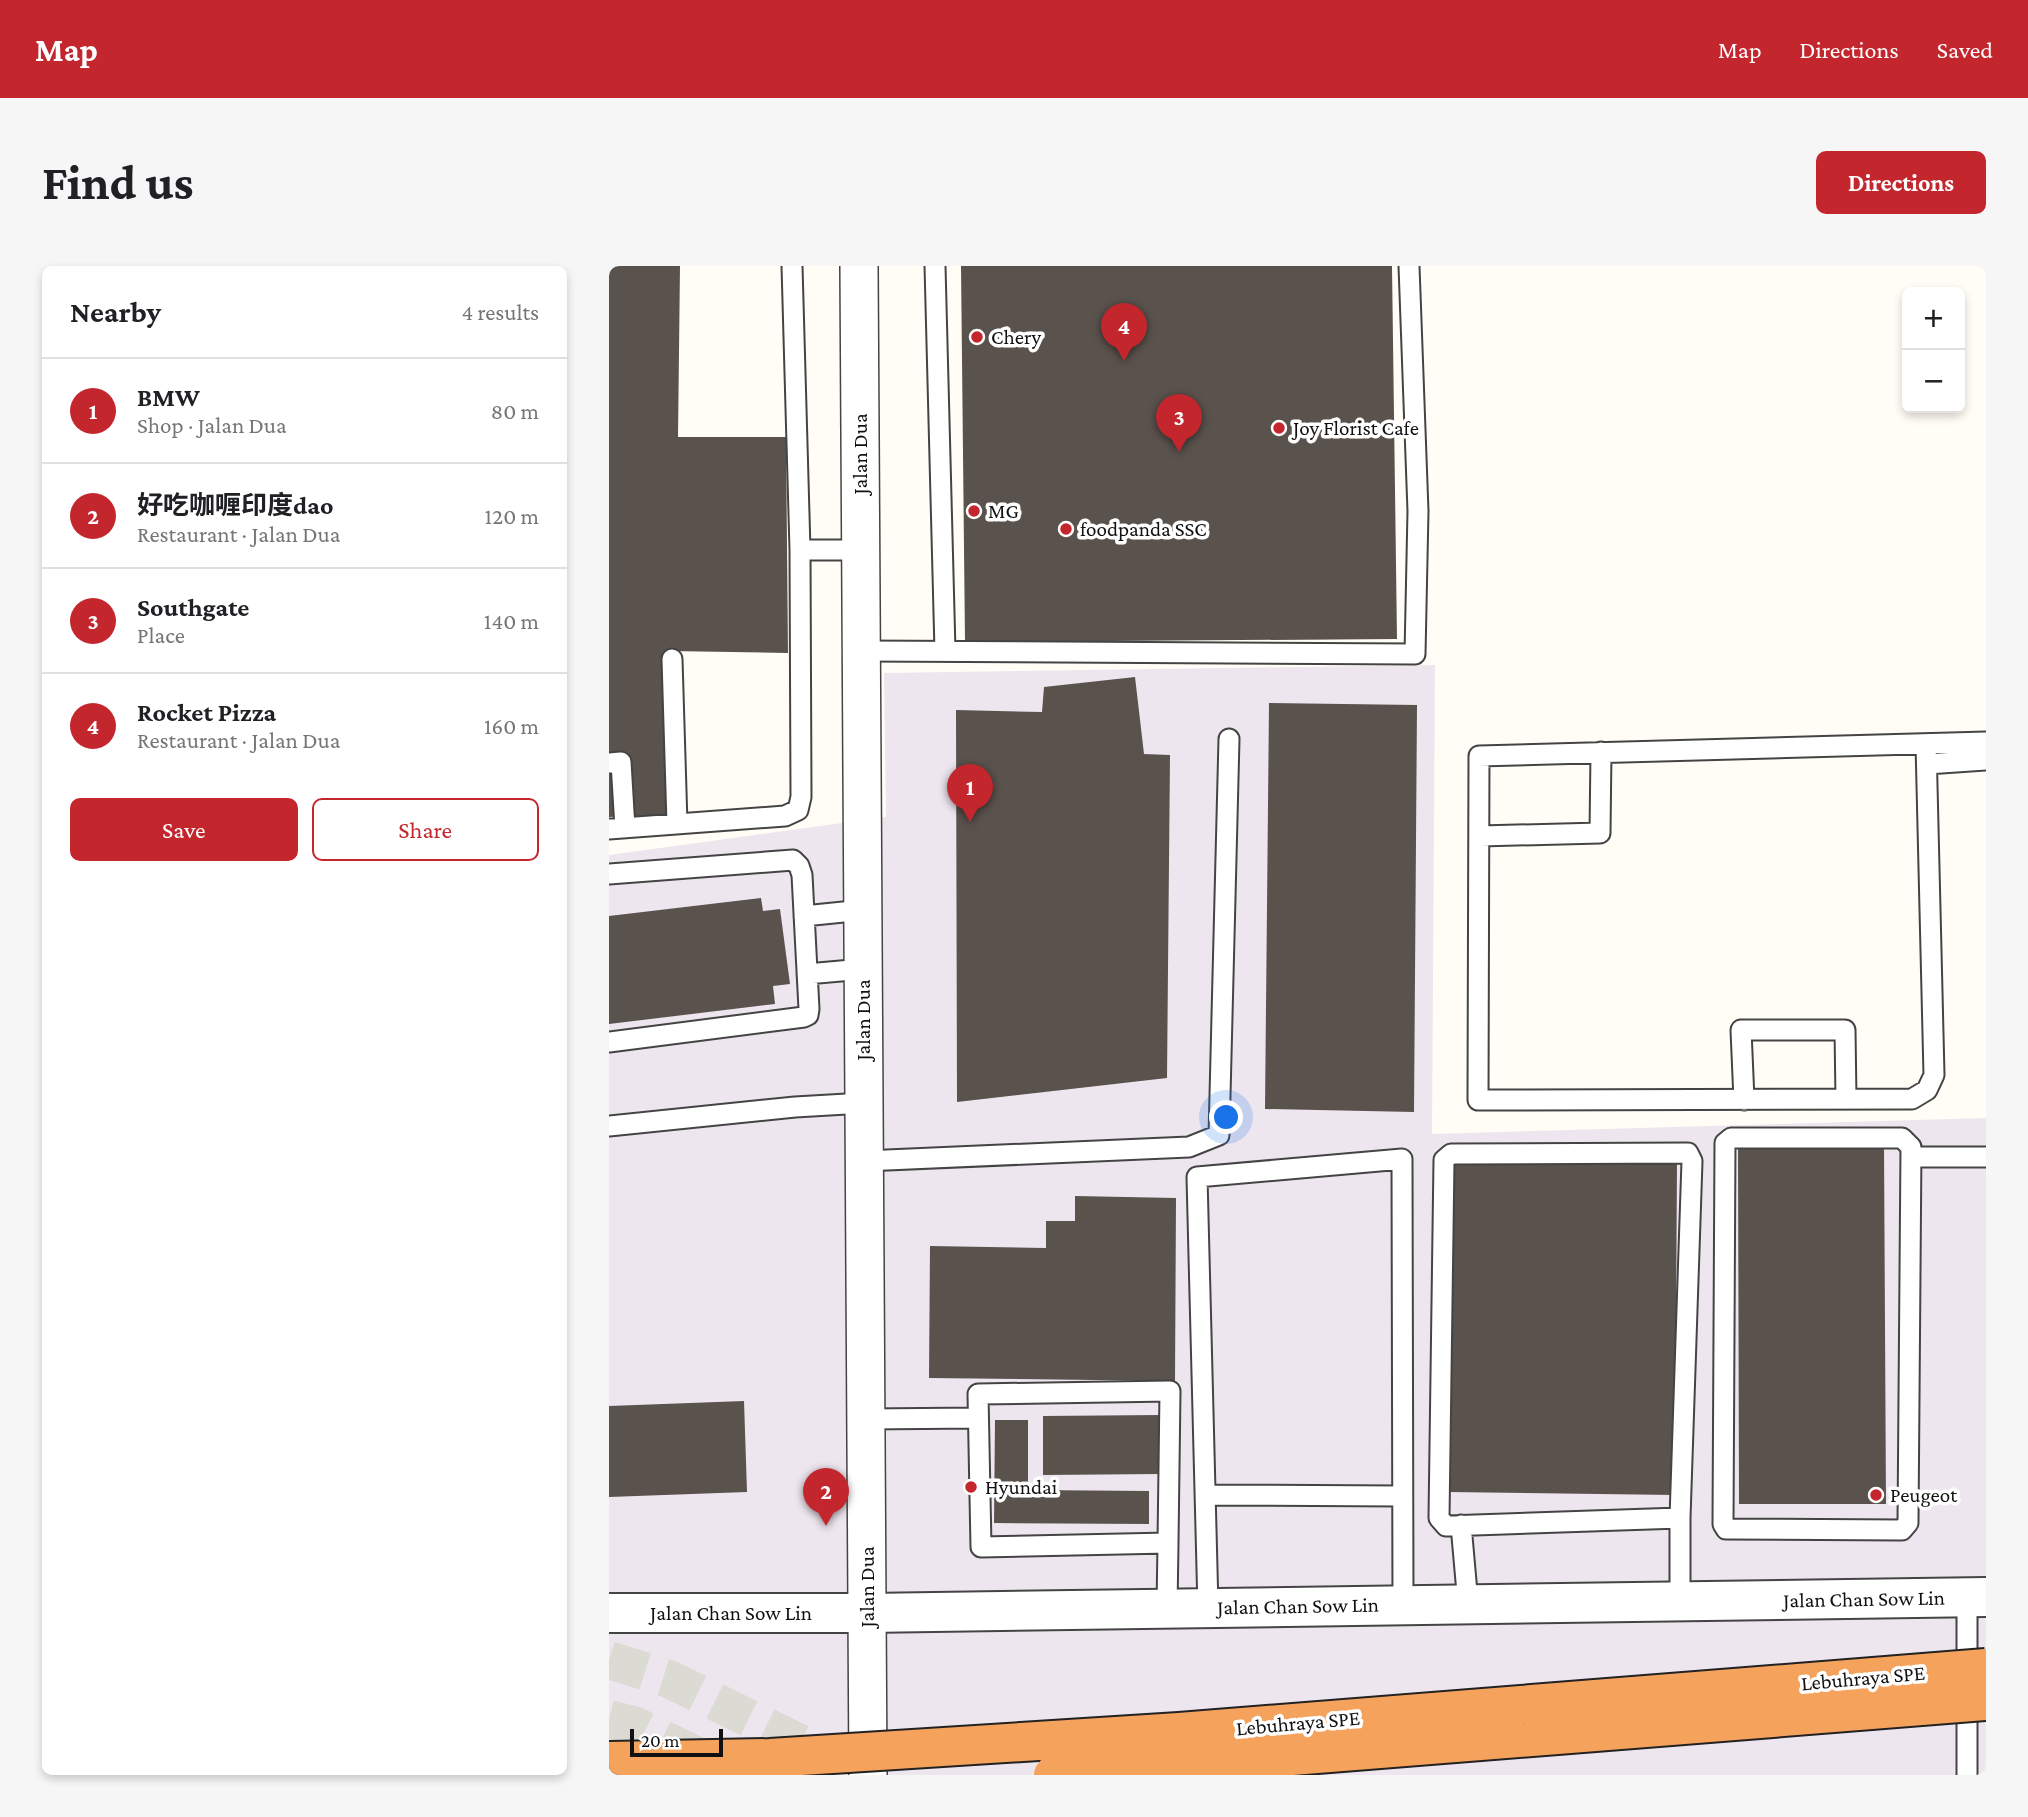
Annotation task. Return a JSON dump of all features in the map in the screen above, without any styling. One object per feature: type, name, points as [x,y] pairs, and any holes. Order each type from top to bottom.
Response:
[{"type":"highway","name":"Lebuhraya SPE","points":[[609,1761],[770,1758],[1179,1732],[1986,1668]]},
{"type":"highway","name":"Lebuhraya SPE","points":[[1053,1775],[1986,1701]]},
{"type":"street","name":"Jalan Dua","points":[[859,266],[868,1775]]},
{"type":"street","name":"Jalan Chan Sow Lin","points":[[609,1613],[867,1613],[1977,1597]]},
{"type":"lane","points":[[609,763],[621,762],[617,828],[785,816],[798,810],[801,797],[800,550],[792,266]]},
{"type":"lane","points":[[935,266],[945,651]]},
{"type":"lane","points":[[862,651],[1416,653],[1418,512],[1409,266]]},
{"type":"lane","points":[[800,550],[861,550]]},
{"type":"lane","points":[[672,659],[677,824]]},
{"type":"lane","points":[[864,1161],[1189,1147],[1219,1135],[1229,739]]},
{"type":"lane","points":[[1926,754],[1986,742]]},
{"type":"lane","points":[[1926,754],[1934,1075],[1927,1090],[1912,1099],[1478,1100],[1479,756],[1601,752],[1926,754],[1986,760]]},
{"type":"lane","points":[[1480,836],[1600,833],[1601,752]]},
{"type":"lane","points":[[609,874],[793,860],[802,875],[809,1009],[808,1015],[804,1017],[609,1042]]},
{"type":"lane","points":[[804,916],[863,910]]},
{"type":"lane","points":[[807,974],[863,969]]},
{"type":"lane","points":[[1744,1100],[1741,1030],[1845,1030],[1846,1099]]},
{"type":"lane","points":[[609,1126],[795,1107],[864,1103]]},
{"type":"lane","points":[[1731,1138],[1902,1138],[1911,1147],[1911,1157],[1908,1523],[1902,1530],[1726,1529],[1723,1524],[1725,1143],[1731,1138]]},
{"type":"lane","points":[[1680,1602],[1692,1161],[1688,1153],[1451,1154],[1444,1160],[1439,1518],[1446,1526],[1681,1518]]},
{"type":"lane","points":[[1911,1157],[1986,1157]]},
{"type":"lane","points":[[1207,1608],[1197,1177],[1402,1159],[1403,1605]]},
{"type":"lane","points":[[1167,1608],[1168,1543],[1170,1391],[978,1394],[981,1547],[1168,1543]]},
{"type":"lane","points":[[866,1419],[978,1418]]},
{"type":"lane","points":[[1206,1495],[1401,1496]]},
{"type":"lane","points":[[1461,1525],[1468,1604]]},
{"type":"lane","points":[[1967,1775],[1977,1597]]},
{"type":"shaded area","points":[[1435,665],[1432,1134],[1986,1118],[1986,1775],[609,1775],[609,855],[886,817],[884,673]]},
{"type":"building","points":[[609,266],[680,266],[678,437],[786,437],[788,653],[668,651],[666,815],[609,817]]},
{"type":"building","points":[[961,266],[1392,266],[1397,639],[965,642]]},
{"type":"building","points":[[1135,677],[1144,754],[1170,755],[1167,1078],[957,1102],[956,710],[1042,712],[1044,687]]},
{"type":"building","points":[[1269,703],[1417,705],[1414,1112],[1265,1109]]},
{"type":"building","points":[[761,898],[763,911],[780,909],[790,984],[773,986],[775,1004],[609,1024],[609,916]]},
{"type":"building","points":[[1738,1146],[1884,1146],[1886,1504],[1739,1504]]},
{"type":"building","points":[[1449,1158],[1677,1161],[1675,1495],[1447,1492]]},
{"type":"building","points":[[1075,1196],[1176,1198],[1175,1381],[929,1378],[930,1246],[1046,1248],[1046,1221],[1075,1221]]},
{"type":"building","points":[[744,1401],[747,1492],[609,1497],[609,1406]]},
{"type":"building","points":[[1160,1415],[1161,1474],[1043,1475],[1043,1416]]},
{"type":"building","points":[[995,1420],[1028,1420],[1028,1490],[1149,1491],[1149,1524],[994,1523]]},
{"type":"tunnel","points":[[609,1660],[669,1679],[834,1760]]},
{"type":"tunnel","points":[[609,1719],[636,1726],[712,1763]]},
{"type":"place","name":"Chery","points":[[977,337]]},
{"type":"place","name":"Rocket Pizza","points":[[1124,361]]},
{"type":"place","name":"Joy Florist Cafe","points":[[1279,428]]},
{"type":"place","name":"Southgate","points":[[1179,452]]},
{"type":"place","name":"MG","points":[[974,511]]},
{"type":"place","name":"foodpanda SSC","points":[[1066,529]]},
{"type":"place","name":"BMW","points":[[970,822]]},
{"type":"place","name":"Hyundai","points":[[971,1487]]},
{"type":"place","name":"Peugeot","points":[[1876,1495]]},
{"type":"place","name":"好吃咖喱印度dao","points":[[826,1526]]}]
